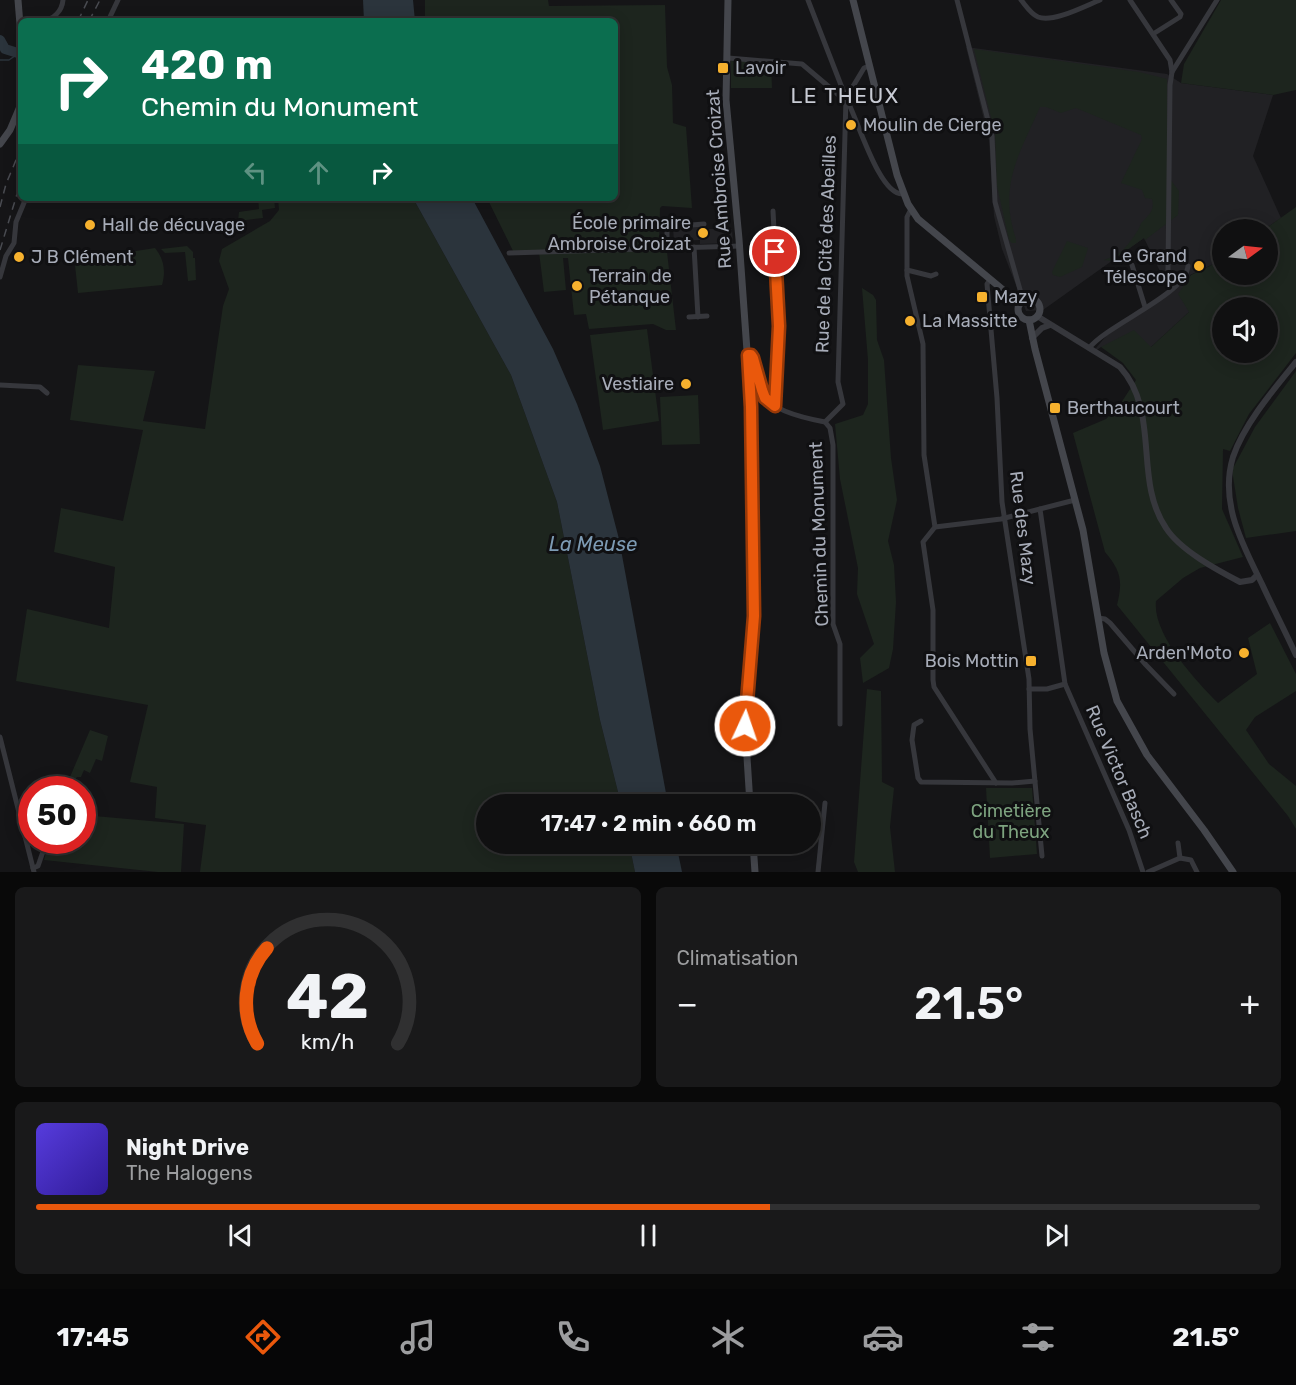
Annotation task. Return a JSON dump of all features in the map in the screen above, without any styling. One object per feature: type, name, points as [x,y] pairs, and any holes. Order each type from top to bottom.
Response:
[{"type":"main road","points":[[18,0],[20,18]]},
{"type":"main road","name":"Rue Ambroise Croizat","points":[[728,0],[726,100],[740,246],[751,407],[754,616],[745,726],[749,794]]},
{"type":"main road","points":[[853,0],[903,194],[911,209],[918,219],[990,280],[1021,302]]},
{"type":"main road","points":[[0,144],[14,123],[18,112]]},
{"type":"main road","points":[[1021,302],[1032,299],[1038,303],[1040,309],[1037,316],[1029,320]]},
{"type":"main road","points":[[1021,302],[1020,315],[1029,320]]},
{"type":"main road","points":[[1029,320],[1083,530],[1111,684],[1125,718],[1147,756],[1233,872]]},
{"type":"main road","points":[[754,854],[755,872]]},
{"type":"street","points":[[52,18],[58,14],[63,0]]},
{"type":"street","points":[[109,18],[118,0]]},
{"type":"street","points":[[807,0],[881,178],[892,191],[903,194]]},
{"type":"street","points":[[957,0],[992,136],[995,202],[1021,302]]},
{"type":"street","points":[[1021,0],[1037,16],[1045,18],[1058,16],[1100,0]]},
{"type":"street","points":[[1130,0],[1170,60],[1172,72],[1168,271],[1170,276],[1181,282]]},
{"type":"street","points":[[1153,34],[1181,15],[1171,0]]},
{"type":"street","points":[[1172,72],[1217,0]]},
{"type":"street","points":[[728,58],[802,64],[841,97],[846,98]]},
{"type":"street","name":"Rue de la Cité des Abeilles","points":[[825,422],[843,404],[838,382],[846,98],[864,68],[869,66]]},
{"type":"street","points":[[0,276],[6,256],[14,243],[16,222],[25,201]]},
{"type":"street","points":[[911,209],[907,217],[907,270],[923,344],[924,455],[935,527],[924,543],[933,610],[934,687],[996,783]]},
{"type":"street","points":[[774,211],[779,326],[775,406]]},
{"type":"street","points":[[667,247],[667,227],[704,224]]},
{"type":"street","points":[[509,253],[740,246]]},
{"type":"street","points":[[694,247],[698,317]]},
{"type":"street","points":[[1132,265],[1145,308]]},
{"type":"street","points":[[1089,348],[1124,320],[1173,291],[1188,272],[1188,266]]},
{"type":"street","points":[[907,270],[931,276],[936,274]]},
{"type":"street","name":"Rue des Mazy","points":[[990,280],[987,284],[1004,518],[1029,689],[1042,856]]},
{"type":"street","points":[[689,317],[707,316]]},
{"type":"street","points":[[1037,316],[1120,367],[1131,379],[1139,398],[1152,499],[1166,529],[1185,548],[1240,582],[1252,580],[1257,575]]},
{"type":"street","points":[[1032,338],[1042,328],[1050,325]]},
{"type":"street","points":[[748,355],[753,358],[765,398],[775,406]]},
{"type":"street","points":[[1296,362],[1246,429],[1233,458],[1229,477],[1229,498],[1233,520],[1296,655]]},
{"type":"street","points":[[0,385],[40,387],[47,393]]},
{"type":"street","name":"Chemin du Monument","points":[[775,406],[825,422],[830,428],[833,445],[833,624],[840,644],[840,724]]},
{"type":"street","points":[[935,527],[1004,518],[1075,500]]},
{"type":"street","name":"Rue Victor Basch","points":[[1040,509],[1065,684],[1146,872]]},
{"type":"street","points":[[1098,618],[1110,623],[1174,694]]},
{"type":"street","points":[[1029,689],[1047,689],[1065,684]]},
{"type":"street","points":[[921,721],[914,726],[912,733],[918,778],[921,782],[1035,781]]},
{"type":"street","points":[[0,737],[33,870],[38,866],[42,854]]},
{"type":"street","points":[[818,872],[825,803]]},
{"type":"street","points":[[1178,843],[1180,858]]},
{"type":"street","points":[[1146,872],[1180,858],[1191,860],[1197,872]]},
{"type":"shaded area","points":[[966,47],[1167,74],[1181,83],[1273,95],[1253,156],[1281,218],[1278,220],[1212,219],[1212,265],[1190,275],[1189,312],[1151,347],[1101,347],[1091,354],[1112,329],[1170,292],[1144,238],[1043,310],[1026,311],[1002,249],[994,216],[989,140]]},
{"type":"shaded area","name":"École primaire Ambroise Croizat","points":[[694,227],[732,229],[733,243],[700,244],[700,240],[674,241],[673,229]]},
{"type":"green space","points":[[425,0],[548,0],[549,6],[665,5],[667,67],[672,85],[673,123],[686,127],[692,208],[662,206],[660,208],[659,245],[667,252],[676,330],[666,330],[653,324],[589,329],[586,314],[574,315],[568,258],[563,258],[566,290],[544,292],[539,252],[514,253],[488,201],[618,201],[618,18],[425,18]]},
{"type":"green space","points":[[1221,0],[1296,0],[1296,90],[1273,95],[1181,83],[1184,64]]},
{"type":"green space","points":[[974,49],[1139,72],[1167,79],[1167,175],[1179,191],[1178,215],[1145,240],[1144,238],[1111,261],[1104,260],[1122,251],[1152,209],[1152,199],[1145,198],[1142,190],[1121,183],[1142,139],[1141,135],[1076,108],[1061,113],[1040,107],[1013,171],[1009,203],[1016,243],[1012,243],[1009,240],[997,186],[995,133]]},
{"type":"green space","points":[[731,61],[771,62],[772,88],[731,88]]},
{"type":"green space","points":[[258,201],[274,201],[275,208],[262,210],[263,218],[238,221],[239,212],[259,209]]},
{"type":"green space","points":[[278,201],[415,201],[511,375],[557,502],[600,720],[618,794],[476,794],[476,854],[631,854],[635,872],[200,872],[206,825],[155,818],[157,787],[130,782],[148,705],[16,681],[27,609],[109,628],[115,567],[54,552],[61,508],[123,521],[143,430],[70,420],[78,365],[155,371],[143,421],[205,429],[223,306],[229,289],[219,261],[222,249],[270,221],[279,210]]},
{"type":"green space","points":[[1296,207],[1296,353],[1249,414],[1230,451],[1223,449],[1222,509],[1243,557],[1200,568],[1183,578],[1156,601],[1161,628],[1168,642],[1188,670],[1218,703],[1257,674],[1248,638],[1270,623],[1296,674],[1296,691],[1255,717],[1246,730],[1269,764],[1296,786],[1296,829],[1288,816],[1117,605],[1120,589],[1119,577],[1105,552],[1073,433],[1106,419],[1119,406],[1136,380],[1123,363],[1101,347],[1134,330],[1151,347],[1189,312],[1178,294],[1191,275],[1212,265],[1212,285],[1278,285],[1278,220]]},
{"type":"green space","points":[[1067,241],[1088,248],[1082,267],[1060,277],[1053,275],[1052,272]]},
{"type":"green space","points":[[187,246],[195,258],[196,280],[188,281],[185,252],[165,253],[161,249]]},
{"type":"green space","points":[[155,248],[163,265],[162,285],[78,293],[75,265],[79,261],[90,259],[90,257],[105,257]]},
{"type":"green space","points":[[862,288],[873,295],[876,300],[877,340],[884,360],[891,458],[897,500],[888,541],[894,565],[896,602],[893,649],[889,668],[863,683],[860,658],[874,644],[857,594],[858,568],[840,479],[835,424],[863,415],[868,404],[868,360]]},
{"type":"green space","points":[[647,329],[659,421],[603,430],[590,335]]},
{"type":"green space","points":[[1296,371],[1296,531],[1246,538],[1232,470],[1255,427]]},
{"type":"green space","points":[[698,395],[700,444],[662,445],[660,397]]},
{"type":"green space","points":[[867,689],[881,691],[882,782],[894,788],[890,827],[895,872],[858,872],[854,862]]},
{"type":"green space","points":[[90,730],[108,736],[102,761],[96,759],[90,773],[84,770],[81,776],[70,776]]},
{"type":"green space","name":"Cimetière du Theux","points":[[986,788],[1032,788],[1037,854],[990,858]]},
{"type":"green space","points":[[96,816],[184,824],[181,872],[158,872],[44,860],[46,854],[96,854]]},
{"type":"water","points":[[363,0],[413,0],[415,18],[364,18]]},
{"type":"water","name":"La Meuse","points":[[415,201],[474,201],[553,349],[577,404],[600,466],[619,539],[666,794],[618,794],[600,720],[557,502],[511,375]]},
{"type":"water","points":[[631,854],[678,854],[682,872],[635,872]]},
{"type":"waterway","points":[[0,40],[5,49],[18,53]]},
{"type":"waterway","points":[[0,60],[9,60],[18,54]]},
{"type":"railway","points":[[79,18],[88,0]]},
{"type":"railway","points":[[91,18],[100,0]]},
{"type":"railway","points":[[0,207],[6,184],[18,155]]},
{"type":"railway","points":[[0,250],[18,191]]},
{"type":"place","name":"Lavoir","points":[[723,68]]},
{"type":"place","name":"Moulin de Cierge","points":[[851,125]]},
{"type":"place","name":"Hall de décuvage","points":[[90,225]]},
{"type":"place","name":"École primaire Ambroise Croizat","points":[[703,233]]},
{"type":"place","name":"J B Clément","points":[[19,257]]},
{"type":"place","name":"Le Grand Télescope","points":[[1199,266]]},
{"type":"place","name":"Terrain de Pétanque","points":[[577,286]]},
{"type":"place","name":"Mazy","points":[[982,297]]},
{"type":"place","name":"La Massitte","points":[[910,321]]},
{"type":"place","name":"Vestiaire","points":[[686,384]]},
{"type":"place","name":"Berthaucourt","points":[[1055,408]]},
{"type":"place","name":"Arden'Moto","points":[[1244,653]]},
{"type":"place","name":"Bois Mottin","points":[[1031,661]]},
{"type":"district","name":"LE THEUX","points":[[845,96]]},
{"type":"route","points":[[745,726],[754,616],[751,407],[748,355],[753,358],[765,398],[775,406],[779,352],[775,252]]}]
